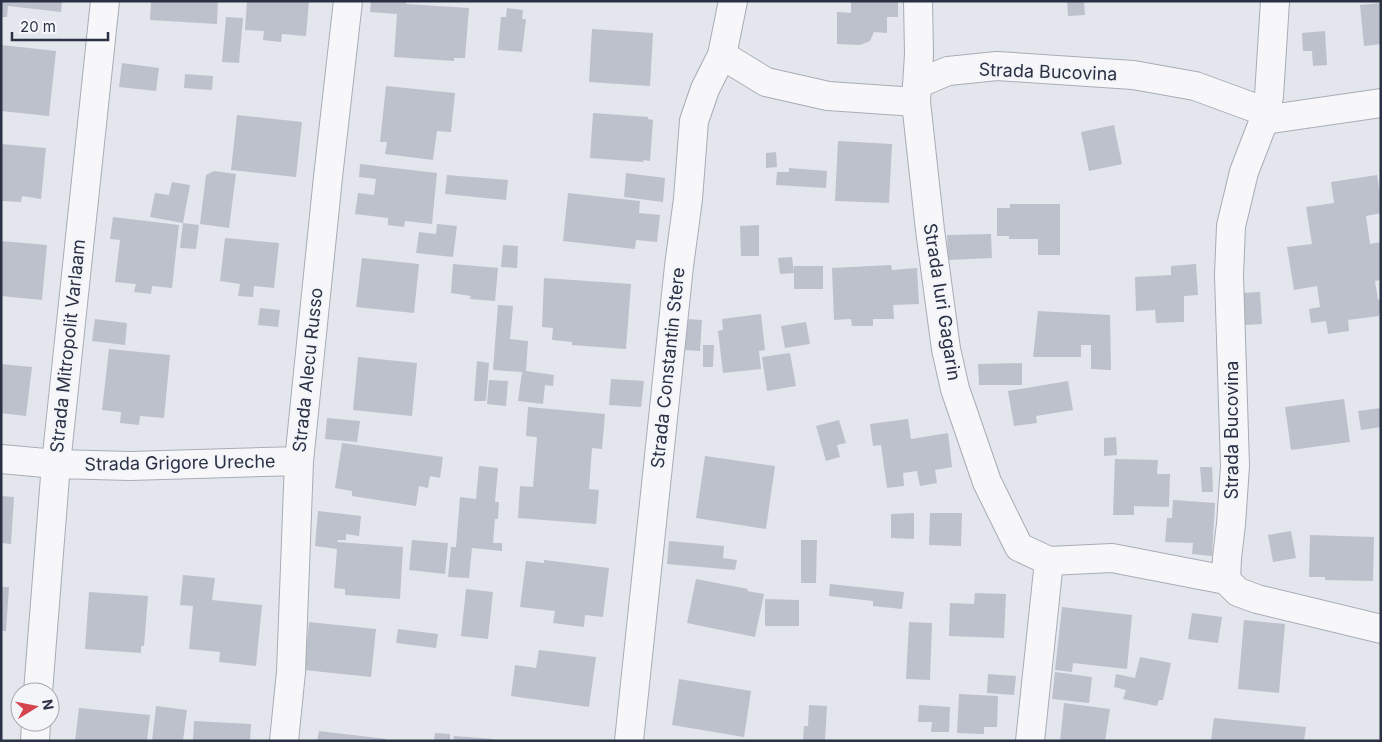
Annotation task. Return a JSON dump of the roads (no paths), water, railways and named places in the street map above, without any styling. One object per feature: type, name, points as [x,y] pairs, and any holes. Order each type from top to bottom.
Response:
[{"type":"street","name":"Strada Mitropolit Varlaam","points":[[39,682],[56,464],[105,1]]},
{"type":"street","name":"Strada Alecu Russo","points":[[284,741],[291,672],[299,461],[348,1]]},
{"type":"street","name":"Strada Constantin Stere","points":[[629,741],[679,266],[688,199],[694,121],[705,89],[722,55],[733,1]]},
{"type":"street","name":"Strada Iuri Gagarin","points":[[918,1],[917,93],[931,240],[946,349],[955,389],[987,482],[1019,546],[1050,561],[1112,558],[1226,580]]},
{"type":"street","name":"Strada Bucovina","points":[[1226,580],[1226,558],[1231,524],[1235,466],[1229,275],[1231,226],[1244,172],[1265,116],[1269,96],[1275,1]]},
{"type":"street","points":[[722,55],[766,82],[828,96],[917,93]]},
{"type":"street","name":"Strada Bucovina","points":[[917,93],[948,71],[997,66],[1133,75],[1195,86],[1265,116],[1381,103]]},
{"type":"street","name":"Strada Grigore Ureche","points":[[1,459],[56,464],[130,466],[299,461]]},
{"type":"street","points":[[1030,741],[1050,561]]},
{"type":"street","points":[[1226,580],[1238,592],[1257,599],[1381,629]]}]
